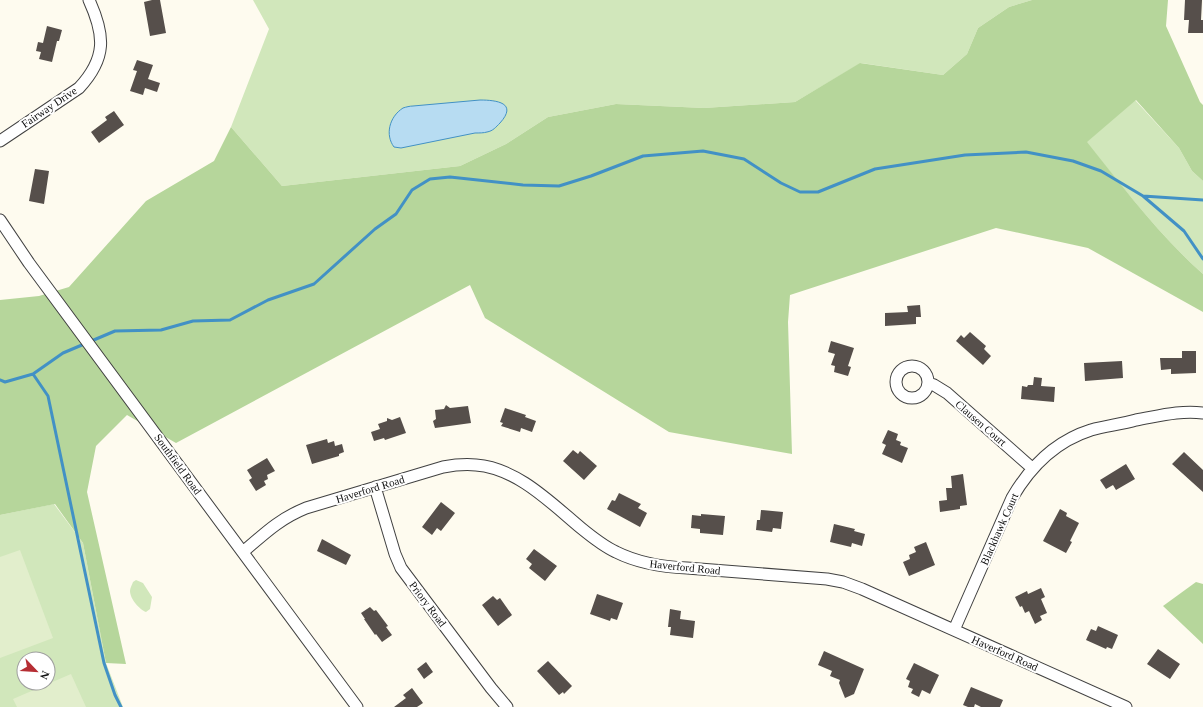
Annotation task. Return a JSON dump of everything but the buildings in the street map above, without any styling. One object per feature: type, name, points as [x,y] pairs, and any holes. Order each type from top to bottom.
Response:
[{"type":"street","name":"Fairway Drive","points":[[0,141],[79,88],[88,78],[99,55],[101,42],[100,29],[89,0]]},
{"type":"street","name":"Southfield Road","points":[[0,220],[29,263],[357,707]]},
{"type":"street","name":"Clausen Court","points":[[928,383],[947,393],[1032,468]]},
{"type":"street","name":"Blackhawk Court","points":[[954,630],[1012,498],[1020,483],[1032,468],[1048,453],[1075,436],[1091,430],[1174,412],[1192,411],[1203,413]]},
{"type":"street","name":"Haverford Road","points":[[243,552],[278,522],[306,508],[443,467],[477,465],[493,468],[524,482],[598,542],[632,559],[649,564],[669,567],[827,579],[843,582],[954,630],[1110,704],[1126,707]]},
{"type":"street","name":"Priory Road","points":[[375,487],[395,554],[401,568],[491,688],[507,707]]},
{"type":"green space","points":[[253,0],[1032,0],[1009,7],[978,28],[967,54],[943,75],[861,63],[795,102],[704,108],[616,104],[548,117],[506,144],[460,166],[282,186],[231,127],[269,29]]},
{"type":"green space","points":[[1032,0],[1168,0],[1166,26],[1200,102],[1203,105],[1203,181],[1192,171],[1179,148],[1136,100],[1087,142],[1156,227],[1203,274],[1203,312],[1088,248],[996,228],[790,295],[788,322],[792,454],[669,432],[485,318],[470,285],[176,443],[127,415],[96,446],[87,492],[126,664],[106,663],[83,543],[55,504],[0,515],[0,300],[39,296],[69,287],[146,201],[214,161],[231,127],[282,186],[460,166],[506,144],[548,117],[616,104],[704,108],[795,102],[860,63],[943,75],[967,54],[978,28],[1009,7]]},
{"type":"green space","points":[[1135,100],[1179,148],[1192,171],[1203,181],[1203,274],[1156,227],[1086,142]]},
{"type":"green space","points":[[54,504],[83,543],[106,663],[123,707],[0,707],[0,515]]},
{"type":"green space","points":[[20,550],[53,638],[0,658],[0,557]]},
{"type":"green space","points":[[136,580],[143,583],[152,597],[150,609],[146,612],[136,604],[130,594],[131,586]]},
{"type":"green space","points":[[1196,582],[1203,584],[1203,644],[1163,606]]},
{"type":"green space","points":[[71,674],[86,707],[17,707],[13,699],[32,691],[56,691],[56,680]]},
{"type":"water","points":[[480,100],[499,102],[506,107],[507,111],[505,116],[491,131],[401,148],[394,147],[391,142],[389,132],[390,126],[394,116],[403,108]]},
{"type":"waterway","points":[[0,380],[5,382],[33,374],[63,353],[115,331],[161,330],[193,321],[230,320],[268,300],[314,284],[375,229],[396,214],[412,190],[430,179],[450,177],[523,185],[559,186],[591,176],[643,156],[703,151],[744,159],[781,183],[800,192],[818,192],[875,169],[965,155],[1026,152],[1073,161],[1101,171],[1143,196],[1184,231],[1203,259]]},
{"type":"waterway","points":[[1143,196],[1203,200]]},
{"type":"waterway","points":[[33,374],[48,396],[104,663],[115,695],[121,707]]}]
